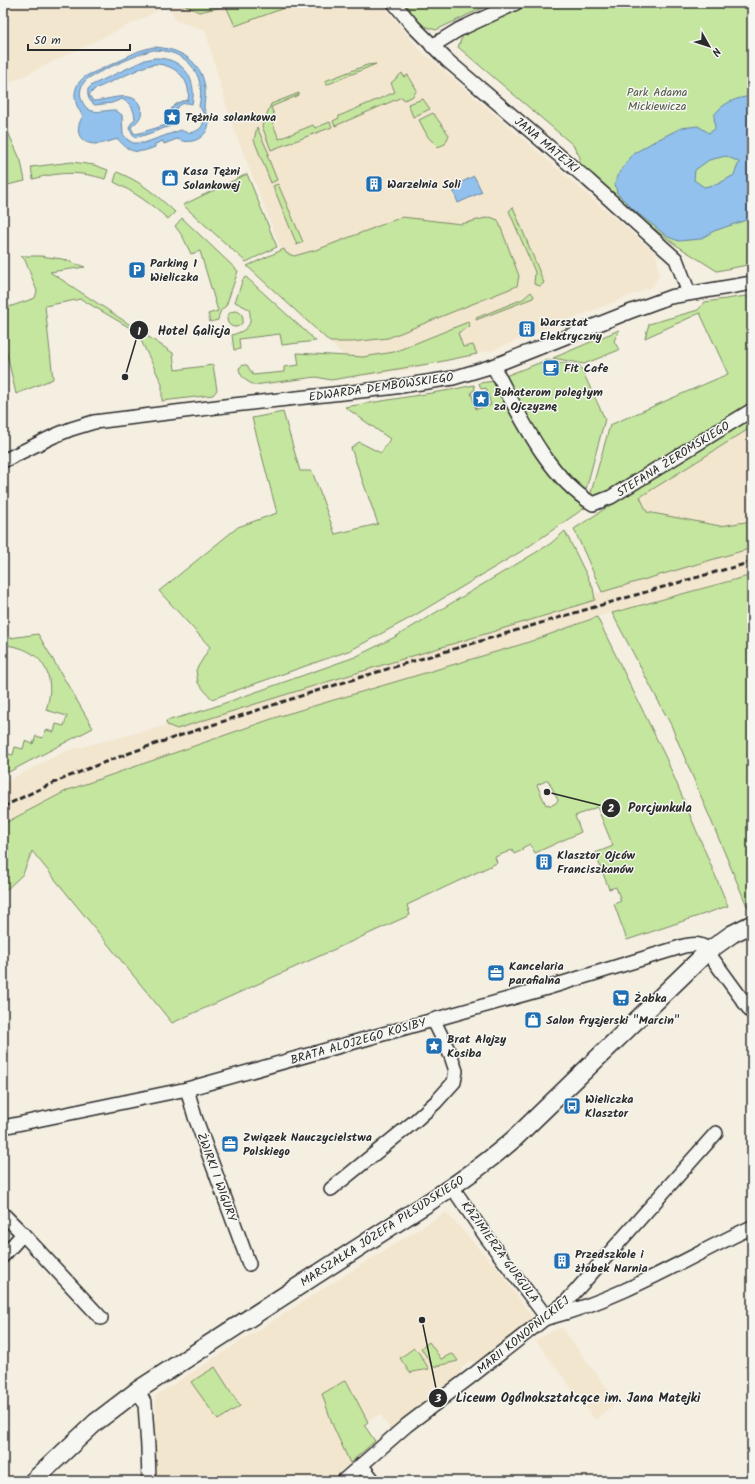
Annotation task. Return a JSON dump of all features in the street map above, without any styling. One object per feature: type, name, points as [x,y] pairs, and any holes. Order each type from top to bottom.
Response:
[{"type":"main road","name":"MARSZAŁKA JÓZEFA PIŁSUDSKIEGO","points":[[33,1481],[96,1422],[138,1390],[452,1187],[496,1155],[707,952],[732,934],[752,924]]},
{"type":"street","name":"JANA MATEJKI","points":[[394,3],[413,26],[448,61],[588,180],[676,259],[689,294]]},
{"type":"street","points":[[432,46],[458,30],[516,3]]},
{"type":"street","name":"EDWARDA DEMBOWSKIEGO","points":[[3,461],[54,436],[94,422],[388,388],[495,371],[652,303],[689,294],[752,283]]},
{"type":"street","name":"STEFANA ŻEROMSKIEGO","points":[[495,371],[530,433],[551,465],[573,489],[593,504],[612,497],[752,410]]},
{"type":"street","name":"BRATA ALOJZEGO KOSIBY","points":[[3,1127],[187,1089],[547,988],[684,946],[694,944],[701,945],[707,952]]},
{"type":"street","points":[[707,952],[752,1013]]},
{"type":"street","points":[[331,1189],[415,1121],[436,1102],[454,1082],[456,1071],[451,1056],[436,1025],[432,1020]]},
{"type":"street","name":"ŻWIRKI I WIGURY","points":[[187,1089],[195,1117],[249,1264]]},
{"type":"street","name":"MARII KONOPNICKIEJ","points":[[343,1481],[407,1425],[548,1318],[566,1302],[716,1133]]},
{"type":"street","name":"KAZIMIERZA GURGULA","points":[[452,1187],[487,1238],[548,1318]]},
{"type":"street","points":[[3,1214],[24,1234],[101,1318]]},
{"type":"street","points":[[548,1318],[590,1305],[608,1297],[680,1264],[752,1227]]},
{"type":"street","points":[[3,1256],[24,1234]]},
{"type":"street","points":[[138,1390],[145,1404],[149,1481]]},
{"type":"street","points":[[361,1465],[374,1481]]},
{"type":"shaded area","points":[[3,3],[382,3],[419,49],[652,250],[656,254],[658,261],[659,276],[652,287],[493,350],[403,371],[366,376],[247,266],[281,250],[230,119],[205,30],[176,21],[168,6],[3,86]]},
{"type":"shaded area","points":[[752,427],[752,521],[720,526],[647,512],[639,496]]},
{"type":"shaded area","points":[[752,548],[752,574],[597,617],[526,643],[280,716],[68,790],[3,824],[3,783],[66,751],[167,725],[427,642]]},
{"type":"shaded area","points":[[446,1212],[492,1263],[493,1262],[533,1318],[531,1322],[475,1363],[470,1361],[461,1368],[463,1373],[390,1429],[380,1414],[368,1421],[364,1425],[375,1441],[330,1481],[157,1481],[155,1396]]},
{"type":"shaded area","points":[[562,1327],[590,1366],[618,1401],[595,1420],[535,1340]]},
{"type":"green space","points":[[185,3],[298,3],[235,26],[226,6],[199,12],[184,5]]},
{"type":"green space","points":[[404,3],[493,3],[436,30],[423,26]]},
{"type":"green space","name":"Park Adama Mickiewicza","points":[[531,3],[752,3],[752,264],[717,271],[676,245],[609,195],[579,170],[580,157],[573,145],[458,47],[463,35]]},
{"type":"green space","points":[[376,64],[326,85],[325,81],[367,65]]},
{"type":"green space","points":[[402,73],[404,77],[408,75],[417,90],[412,97],[404,100],[402,97],[335,126],[333,121],[339,118],[339,116],[395,92],[391,83]]},
{"type":"green space","points":[[299,93],[299,95],[271,107],[275,117],[271,119],[279,139],[313,125],[315,128],[330,122],[332,127],[271,150],[262,126],[271,104]]},
{"type":"green space","points":[[423,99],[430,109],[413,117],[408,104]]},
{"type":"green space","points":[[433,113],[449,135],[445,144],[438,147],[428,137],[419,120]]},
{"type":"green space","points":[[3,121],[21,161],[25,181],[3,186]]},
{"type":"green space","points":[[257,127],[269,154],[267,155],[277,180],[271,183],[254,140]]},
{"type":"green space","points":[[72,162],[94,165],[108,170],[105,179],[96,176],[69,173],[33,179],[31,167]]},
{"type":"green space","points":[[117,172],[148,189],[175,212],[168,219],[142,199],[114,182]]},
{"type":"green space","points":[[247,174],[277,247],[246,262],[183,205]]},
{"type":"green space","points":[[278,184],[303,242],[297,245],[273,186]]},
{"type":"green space","points":[[513,207],[544,283],[540,286],[534,284],[535,272],[509,211]]},
{"type":"green space","points":[[402,217],[461,224],[490,217],[498,220],[519,276],[517,286],[388,338],[352,342],[330,342],[247,266],[284,249],[286,253],[294,256],[319,249]]},
{"type":"green space","points":[[182,218],[238,271],[226,306],[220,312],[218,320],[210,322],[208,314],[218,311],[200,251],[191,254],[183,237],[175,226]]},
{"type":"green space","points":[[21,256],[41,256],[62,259],[85,267],[50,272],[173,353],[175,370],[213,365],[217,390],[213,395],[162,401],[162,384],[137,332],[81,299],[45,306],[53,379],[16,394],[3,336],[3,309],[35,298],[37,291],[25,260]]},
{"type":"green space","points":[[246,277],[316,341],[282,345],[280,334],[239,339],[240,349],[234,350],[232,335],[245,329],[250,323],[249,309],[235,302],[243,279]]},
{"type":"green space","points":[[531,292],[534,296],[533,298],[476,320],[476,318],[523,299]]},
{"type":"green space","points":[[746,296],[752,300],[752,406],[624,485],[594,497],[590,496],[610,425],[728,374],[700,313],[645,338],[649,324],[698,310],[705,302]]},
{"type":"green space","points":[[235,311],[241,313],[243,319],[241,325],[235,327],[229,325],[227,319],[229,313]]},
{"type":"green space","points":[[468,322],[470,326],[458,333],[463,347],[473,345],[477,354],[434,363],[331,380],[316,377],[254,385],[244,378],[239,368],[243,365],[247,365],[253,375],[284,372],[284,367],[299,365],[297,353],[363,357],[394,352]]},
{"type":"green space","points":[[619,330],[614,341],[619,350],[584,364],[553,358]]},
{"type":"green space","points":[[547,360],[580,366],[605,419],[585,493],[560,469],[549,454],[539,439],[505,376]]},
{"type":"green space","points":[[495,381],[586,507],[525,549],[412,617],[351,650],[212,699],[198,683],[196,670],[210,647],[159,591],[238,527],[277,513],[252,418],[283,412],[300,471],[312,471],[335,534],[378,524],[351,448],[359,442],[381,453],[390,439],[345,407],[474,385],[475,390],[471,392],[476,409],[491,405],[486,388],[481,389],[479,383]]},
{"type":"green space","points":[[752,416],[752,427],[640,497],[647,512],[720,526],[752,521],[752,548],[602,592],[574,529]]},
{"type":"green space","points":[[565,531],[593,588],[595,600],[177,729],[167,725],[166,721],[205,710],[355,657],[395,637],[550,544]]},
{"type":"green space","points":[[752,575],[752,905],[747,906],[671,725],[612,613]]},
{"type":"green space","points":[[597,617],[666,758],[728,906],[627,940],[614,904],[621,901],[616,887],[609,889],[595,853],[613,846],[597,807],[575,816],[581,832],[535,853],[530,844],[522,848],[523,850],[514,854],[512,850],[495,857],[497,863],[407,905],[410,915],[172,1023],[32,851],[23,874],[3,893],[3,824],[68,790],[280,716],[526,643]],"holes":[[[548,780],[558,800],[550,806],[549,804],[546,805],[537,785]]]},
{"type":"green space","points":[[38,634],[93,728],[3,775],[3,760],[5,753],[13,755],[15,747],[23,749],[25,741],[33,744],[36,736],[43,738],[46,730],[54,732],[56,724],[64,726],[67,716],[46,710],[50,685],[48,674],[36,657],[27,651],[16,647],[3,645],[3,639]]},
{"type":"green space","points":[[429,1342],[441,1359],[451,1354],[454,1355],[458,1361],[433,1367],[421,1348]]},
{"type":"green space","points":[[414,1348],[416,1351],[417,1350],[429,1369],[410,1373],[400,1358]]},
{"type":"green space","points":[[215,1367],[240,1406],[218,1420],[191,1382]]},
{"type":"green space","points":[[346,1380],[368,1422],[364,1425],[375,1441],[350,1463],[333,1426],[322,1394]]},
{"type":"water","points":[[153,47],[172,50],[188,58],[200,71],[205,91],[204,108],[209,122],[206,132],[198,139],[188,142],[177,139],[164,144],[163,141],[155,144],[155,147],[139,152],[126,148],[118,139],[96,144],[85,141],[79,135],[78,131],[80,121],[83,116],[79,111],[75,99],[78,83],[88,75],[139,51]],"holes":[[[153,50],[165,51],[184,59],[197,74],[201,94],[199,106],[204,114],[204,122],[200,129],[196,131],[185,132],[181,130],[144,143],[133,143],[123,134],[122,115],[115,110],[96,112],[88,109],[81,99],[81,88],[83,83],[89,78],[112,66]]]},
{"type":"water","points":[[154,58],[172,61],[185,70],[190,77],[192,85],[192,104],[182,104],[174,111],[172,119],[176,124],[135,137],[129,129],[130,125],[135,119],[134,112],[130,105],[122,99],[112,103],[95,105],[89,98],[88,89],[92,85],[145,60]],"holes":[[[155,64],[169,67],[180,74],[184,79],[189,92],[188,100],[183,101],[172,108],[168,115],[166,125],[136,134],[133,132],[131,127],[141,114],[141,109],[138,102],[133,98],[127,97],[93,101],[89,95],[95,89],[146,66]]]},
{"type":"water","points":[[752,96],[752,218],[714,231],[700,239],[679,241],[668,237],[636,212],[617,193],[615,184],[617,176],[633,154],[681,128],[698,126],[709,133],[715,129],[714,115],[722,107],[731,101]],"holes":[[[726,156],[739,162],[734,175],[718,184],[704,187],[694,180],[695,170],[709,160]]]},
{"type":"water","points":[[474,176],[482,192],[458,203],[452,187]]},
{"type":"railway","points":[[3,807],[35,791],[135,751],[270,706],[443,652],[752,562]]},
{"type":"place","name":"Tężnia solankowa","points":[[172,117]]},
{"type":"place","name":"Kasa Tężni Solankowej","points":[[170,178]]},
{"type":"place","name":"Warzelnia Soli","points":[[374,184]]},
{"type":"place","name":"Parking 1 Wieliczka","points":[[137,270]]},
{"type":"place","name":"Warsztat Elektryczny","points":[[527,329]]},
{"type":"place","name":"Fit Cafe","points":[[551,368]]},
{"type":"place","name":"Hotel Galicja","points":[[125,377]]},
{"type":"place","name":"Bohaterom poległym za Ojczyznę","points":[[481,399]]},
{"type":"place","name":"Porcjunkula","points":[[547,792]]},
{"type":"place","name":"Klasztor Ojców Franciszkanów","points":[[544,862]]},
{"type":"place","name":"Kancelaria parafialna","points":[[496,973]]},
{"type":"place","name":"Żabka","points":[[621,998]]},
{"type":"place","name":"Salon fryzjerski \"Marcin\"","points":[[533,1020]]},
{"type":"place","name":"Brat Alojzy Kosiba","points":[[434,1046]]},
{"type":"place","name":"Wieliczka Klasztor","points":[[572,1106]]},
{"type":"place","name":"Związek Nauczycielstwa Polskiego","points":[[230,1144]]},
{"type":"place","name":"Przedszkole i żłobek Narnia","points":[[562,1261]]},
{"type":"place","name":"Liceum Ogólnokształcące im. Jana Matejki","points":[[422,1320]]}]
